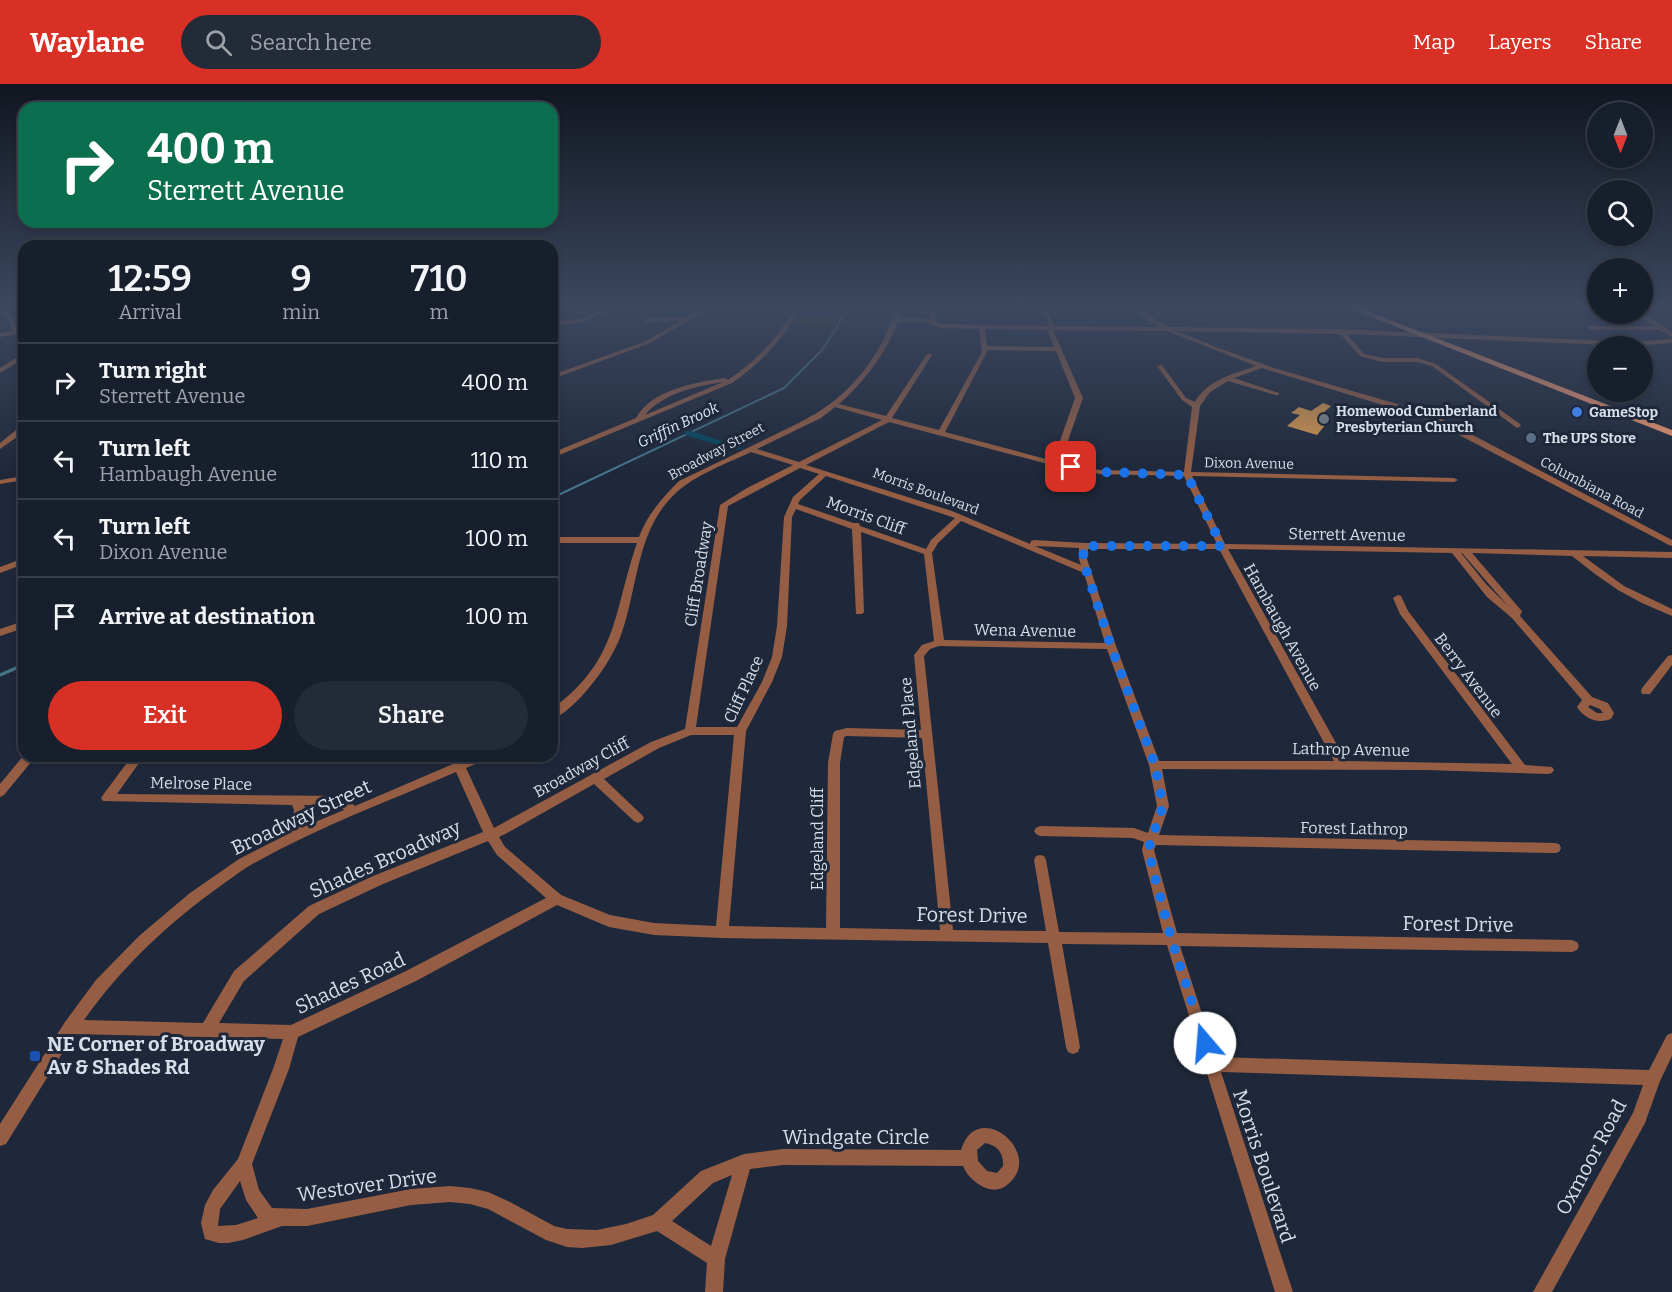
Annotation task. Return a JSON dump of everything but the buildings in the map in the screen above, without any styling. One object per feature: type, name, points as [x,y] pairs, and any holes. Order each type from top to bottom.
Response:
[{"type":"main road","points":[[1491,362],[1672,433]]},
{"type":"main road","points":[[1514,362],[1672,426]]},
{"type":"street","points":[[558,374],[591,362]]},
{"type":"street","points":[[558,454],[734,380],[755,362]]},
{"type":"street","name":"Broadway Street","points":[[558,709],[596,674],[617,633],[641,540],[652,516],[665,496],[682,483],[835,405],[855,385],[872,362]]},
{"type":"street","points":[[799,466],[888,419],[924,362]]},
{"type":"street","points":[[941,433],[978,362]]},
{"type":"street","points":[[1056,463],[1079,398],[1063,362]]},
{"type":"street","name":"Columbiana Road","points":[[1251,362],[1427,417],[1672,543]]},
{"type":"street","points":[[1425,362],[1434,365],[1517,426]]},
{"type":"street","points":[[1160,366],[1184,399],[1196,406]]},
{"type":"street","points":[[1187,475],[1196,406],[1206,389],[1262,366]]},
{"type":"street","points":[[1228,379],[1277,394]]},
{"type":"street","name":"Dixon Avenue","points":[[835,405],[1056,463],[1101,472],[1454,480]]},
{"type":"street","points":[[0,447],[18,433]]},
{"type":"street","name":"Morris Boulevard","points":[[750,449],[824,474],[898,495],[1021,542],[1088,571]]},
{"type":"street","name":"Cliff Broadway","points":[[690,731],[724,505],[799,466]]},
{"type":"street","points":[[793,505],[824,474]]},
{"type":"street","name":"Hambaugh Avenue","points":[[1187,475],[1222,546],[1342,765]]},
{"type":"street","points":[[0,482],[18,479]]},
{"type":"street","name":"Morris Cliff","points":[[793,505],[856,525],[927,553]]},
{"type":"street","name":"Cliff Place","points":[[722,932],[740,731],[767,682],[777,657],[782,626],[788,517],[793,505]]},
{"type":"street","points":[[939,643],[927,553],[934,542],[960,519]]},
{"type":"street","points":[[856,525],[859,612]]},
{"type":"street","points":[[558,540],[641,540]]},
{"type":"street","name":"Sterrett Avenue","points":[[1021,542],[1084,546],[1222,546],[1672,555]]},
{"type":"street","name":"Morris Boulevard","points":[[1084,546],[1083,560],[1111,646],[1155,765],[1163,806],[1148,850],[1171,938],[1284,1292]]},
{"type":"street","points":[[1460,551],[1486,589],[1506,611],[1515,616],[1588,700]]},
{"type":"street","points":[[1460,551],[1517,611],[1515,616]]},
{"type":"street","points":[[1575,554],[1603,578],[1647,603],[1672,613]]},
{"type":"street","points":[[0,570],[18,563]]},
{"type":"street","points":[[1486,589],[1497,589]]},
{"type":"street","name":"Berry Avenue","points":[[1398,598],[1403,612],[1521,768]]},
{"type":"street","points":[[0,633],[18,626]]},
{"type":"street","name":"Wena Avenue","points":[[939,643],[1111,646]]},
{"type":"street","name":"Edgeland Place","points":[[939,643],[926,647],[919,655],[947,934]]},
{"type":"street","points":[[1646,691],[1672,658]]},
{"type":"street","points":[[690,731],[740,731]]},
{"type":"street","name":"Broadway Cliff","points":[[490,834],[505,829],[655,745],[690,731]]},
{"type":"street","name":"Edgeland Cliff","points":[[833,932],[834,763],[839,734],[847,732],[926,734]]},
{"type":"street","points":[[0,792],[25,762]]},
{"type":"street","name":"Melrose Place","points":[[133,762],[106,798],[342,801],[353,811]]},
{"type":"street","name":"Broadway Street","points":[[0,1138],[70,1027],[101,985],[144,940],[195,897],[243,863],[296,836],[458,762]]},
{"type":"street","name":"Forest Drive","points":[[458,762],[490,834],[501,851],[556,899],[609,921],[654,929],[1572,946]]},
{"type":"street","name":"Lathrop Avenue","points":[[1155,765],[1342,765],[1548,770]]},
{"type":"street","points":[[595,778],[638,818]]},
{"type":"street","points":[[295,800],[300,810],[296,836]]},
{"type":"street","name":"Forest Lathrop","points":[[1040,831],[1134,833],[1152,840],[1555,848]]},
{"type":"street","name":"Shades Broadway","points":[[206,1031],[239,976],[314,910],[378,880],[490,834]]},
{"type":"street","points":[[1040,860],[1073,1047]]},
{"type":"street","name":"Shades Road","points":[[70,1027],[292,1032],[411,976],[556,899]]},
{"type":"street","name":"Westover Drive","points":[[285,1217],[226,1236],[211,1233],[208,1226],[211,1208],[244,1164],[281,1070],[292,1032]]},
{"type":"street","name":"Oxmoor Road","points":[[1542,1292],[1639,1117],[1653,1078],[1672,1040]]},
{"type":"street","points":[[1212,1064],[1653,1078]]},
{"type":"street","name":"Windgate Circle","points":[[744,1162],[783,1157],[968,1158]]},
{"type":"street","points":[[714,1292],[716,1259],[744,1162]]},
{"type":"street","name":"Westover Drive","points":[[244,1164],[252,1194],[267,1216],[310,1218],[399,1199],[435,1195],[470,1196],[503,1206],[538,1227],[559,1236],[584,1242],[613,1237],[658,1222],[707,1177],[744,1162]]},
{"type":"street","points":[[658,1222],[716,1259]]},
{"type":"waterway","name":"Griffin Brook","points":[[558,495],[784,388],[810,362]]},
{"type":"waterway","points":[[688,433],[739,448]]},
{"type":"waterway","name":"Griffin Brook","points":[[0,675],[18,667]]},
{"type":"place","name":"GameStop","points":[[1577,412]]},
{"type":"place","name":"Homewood Cumberland Presbyterian Church","points":[[1324,419]]},
{"type":"place","name":"The UPS Store","points":[[1531,438]]},
{"type":"place","name":"NE Corner of Broadway Av & Shades Rd","points":[[35,1056]]},
{"type":"route","points":[[1071,467],[1101,472],[1187,475],[1222,546],[1084,546],[1083,560],[1096,594],[1111,646],[1155,765],[1163,806],[1148,850],[1171,938],[1205,1043]]}]
